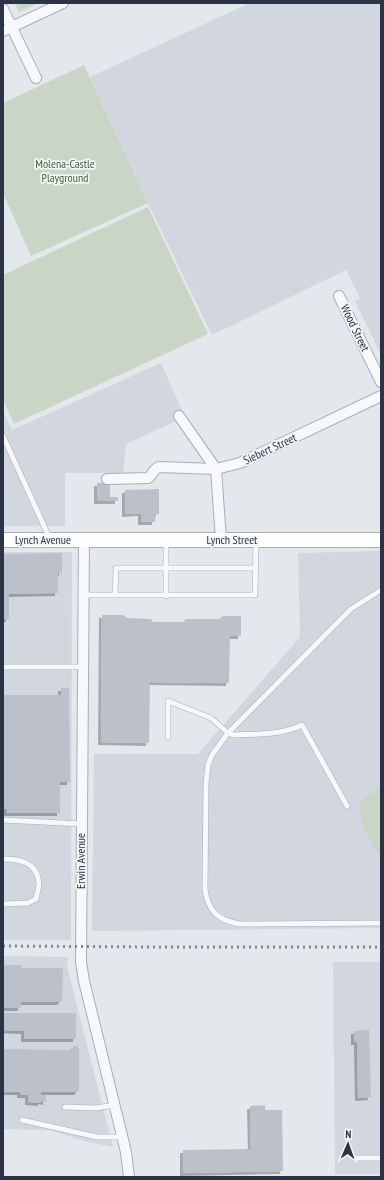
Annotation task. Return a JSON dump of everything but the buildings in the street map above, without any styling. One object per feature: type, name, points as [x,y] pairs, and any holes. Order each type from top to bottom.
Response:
[{"type":"street","points":[[7,29],[63,3]]},
{"type":"street","points":[[3,9],[7,29],[36,78]]},
{"type":"street","name":"Wood Street","points":[[339,296],[381,382]]},
{"type":"street","name":"Siebert Street","points":[[107,479],[148,478],[154,470],[159,467],[216,468],[240,464],[381,396]]},
{"type":"street","points":[[179,416],[216,468],[222,540]]},
{"type":"street","name":"Lynch Avenue","points":[[3,540],[84,540]]},
{"type":"street","name":"Lynch Street","points":[[84,540],[381,540]]},
{"type":"street","name":"Erwin Avenue","points":[[84,540],[81,962],[84,981],[126,1152],[129,1177]]},
{"type":"lane","points":[[3,436],[51,540]]},
{"type":"lane","points":[[166,540],[166,596]]},
{"type":"lane","points":[[83,595],[255,595],[256,540]]},
{"type":"lane","points":[[115,596],[116,568],[255,568]]},
{"type":"lane","points":[[381,590],[351,609],[228,733],[212,755],[208,765],[206,784],[205,889],[207,900],[214,912],[221,918],[232,923],[381,923]]},
{"type":"lane","points":[[3,666],[83,666]]},
{"type":"lane","points":[[168,737],[168,701],[211,718],[228,733],[233,735],[264,734],[288,730],[302,725],[347,806]]},
{"type":"lane","points":[[3,820],[82,824]]},
{"type":"lane","points":[[3,859],[12,859],[29,864],[37,872],[39,884],[36,899],[28,903],[3,904]]},
{"type":"lane","points":[[65,1107],[96,1108],[114,1105]]},
{"type":"lane","points":[[22,1120],[97,1137],[122,1137]]},
{"type":"lane","points":[[356,1158],[381,1158]]},
{"type":"shaded area","points":[[250,3],[381,3],[381,355],[355,301],[360,298],[346,270],[212,335],[148,203],[90,77]]},
{"type":"shaded area","points":[[161,363],[185,417],[126,444],[123,473],[65,473],[65,526],[3,526],[3,412],[12,430]]},
{"type":"shaded area","points":[[381,551],[381,928],[92,931],[94,754],[198,754],[300,637],[298,553]]},
{"type":"shaded area","points":[[3,552],[72,552],[71,940],[3,940]]},
{"type":"shaded area","points":[[3,956],[68,957],[67,966],[113,1147],[88,1142],[49,1130],[3,1129]]},
{"type":"shaded area","points":[[333,962],[381,962],[381,1174],[335,1174]]},
{"type":"green space","points":[[15,3],[38,3],[19,12]]},
{"type":"green space","name":"Molena-Castle Playground","points":[[84,65],[148,203],[31,256],[3,193],[3,103]]},
{"type":"green space","points":[[148,207],[208,334],[14,424],[3,400],[3,275]]},
{"type":"green space","points":[[381,788],[381,856],[368,835],[361,819],[360,807],[366,797]]},
{"type":"railway","points":[[3,946],[381,947]]}]
